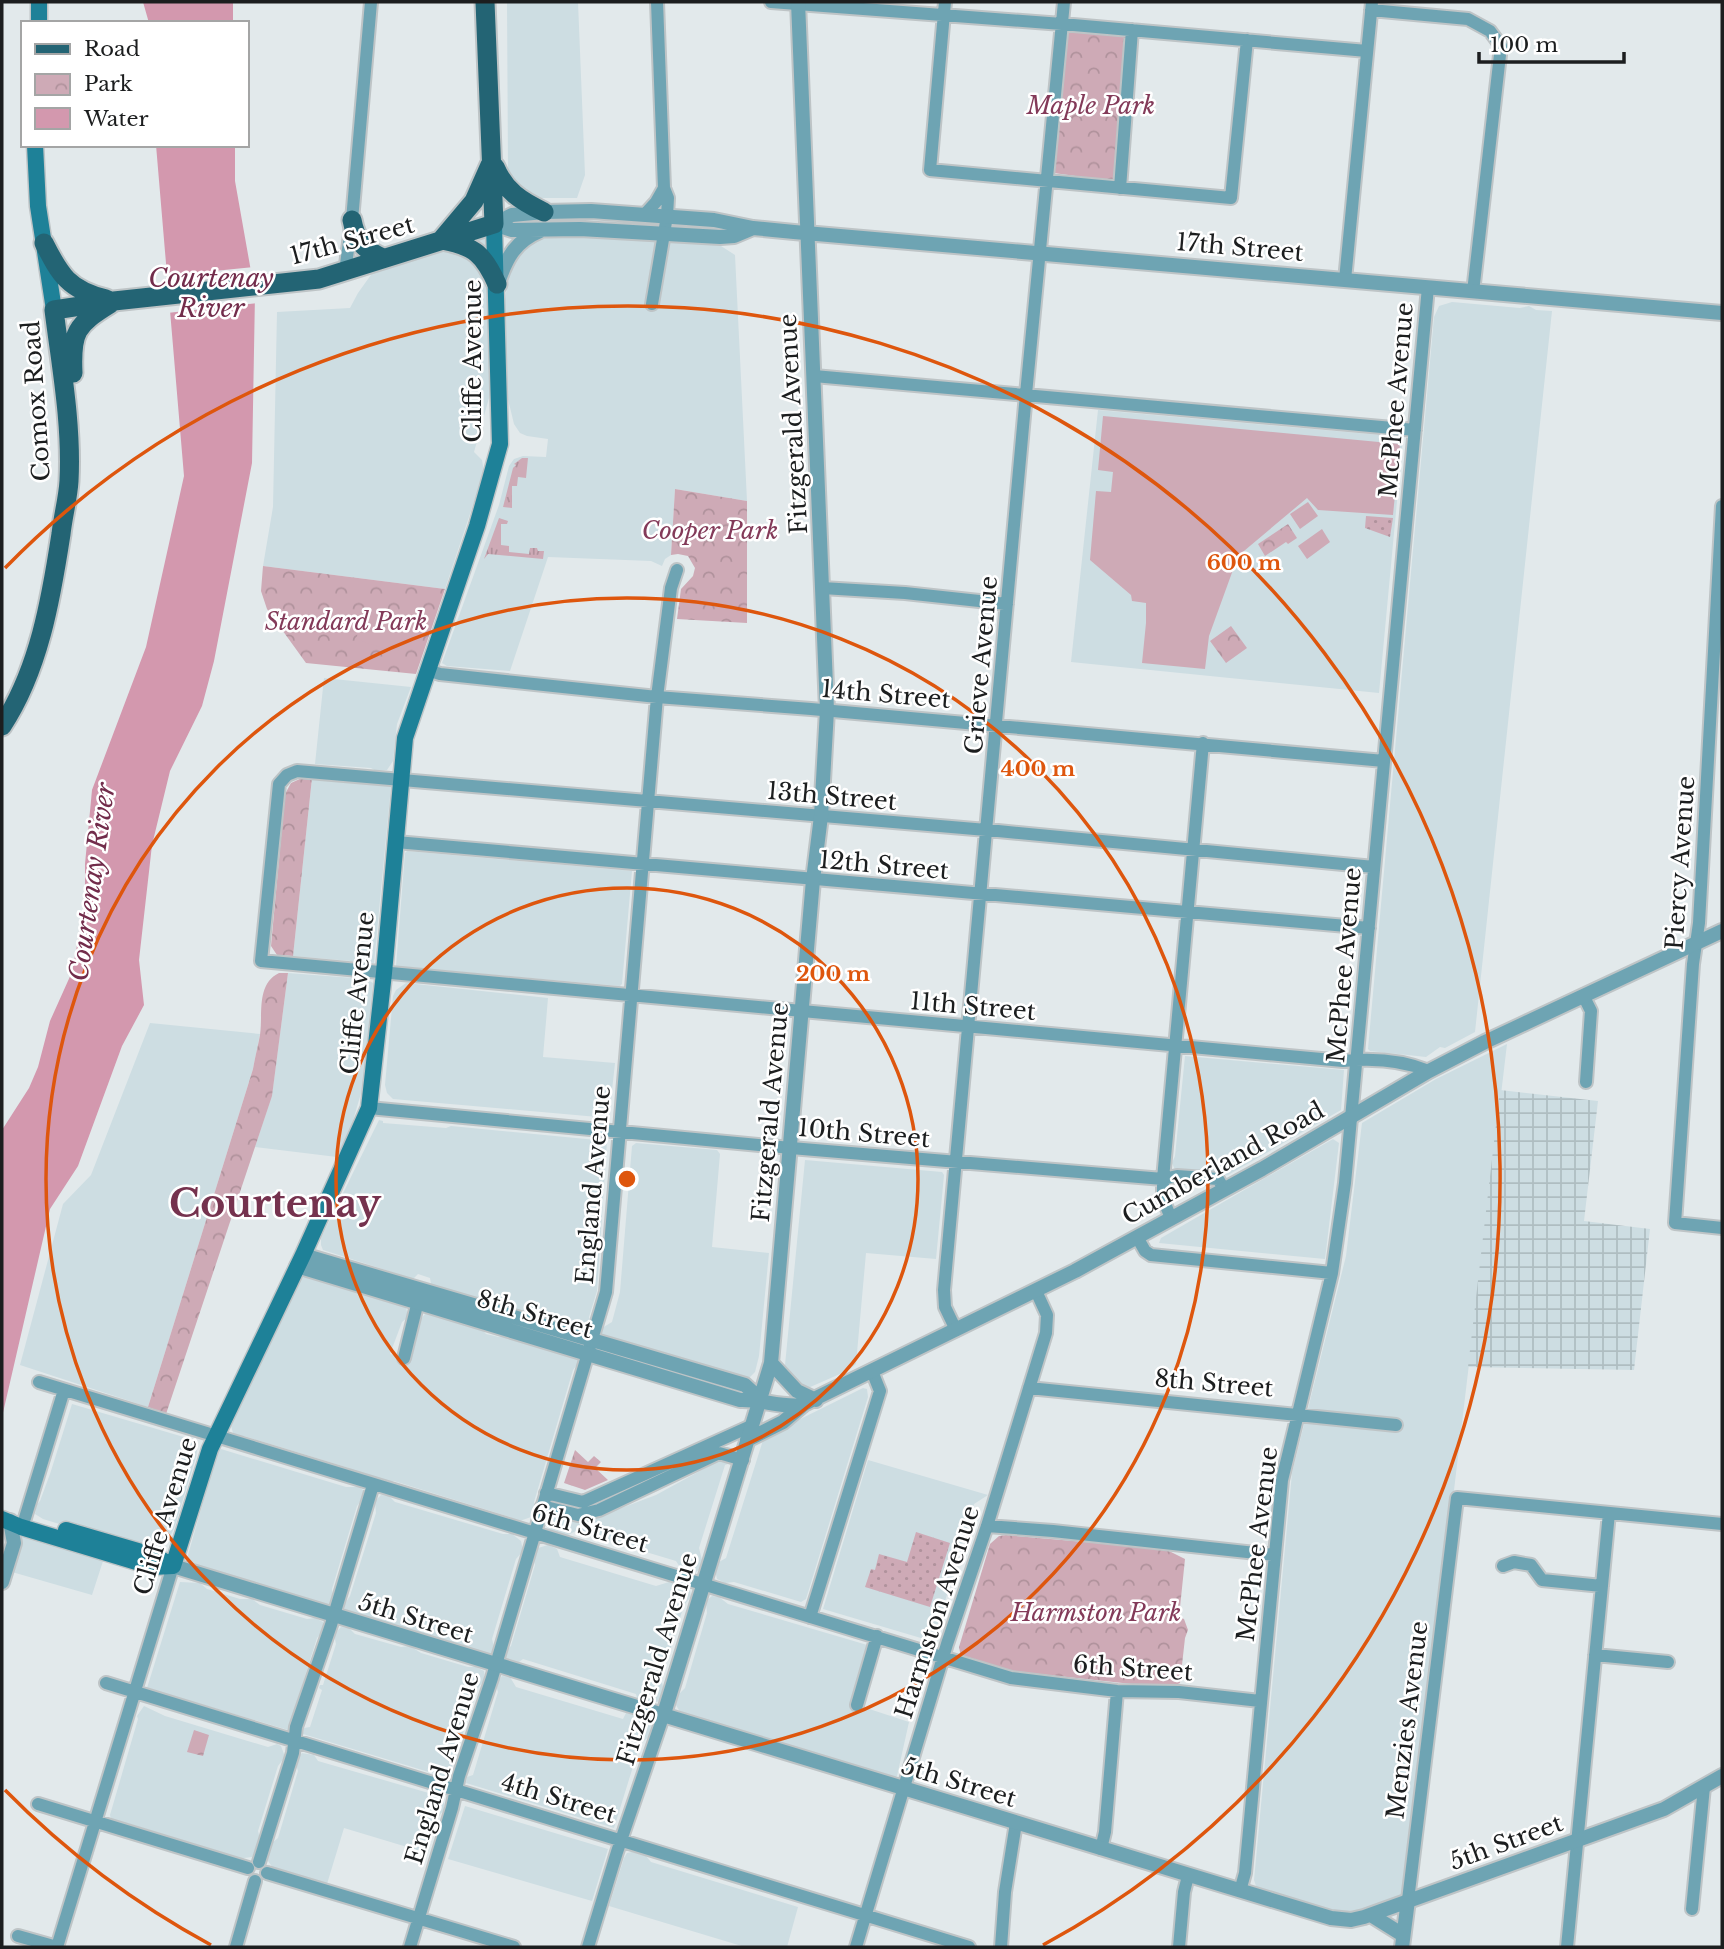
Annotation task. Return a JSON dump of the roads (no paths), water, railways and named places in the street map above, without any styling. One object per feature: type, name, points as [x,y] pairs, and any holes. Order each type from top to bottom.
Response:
[{"type":"main road","points":[[39,2],[39,21]]},
{"type":"main road","name":"Cliffe Avenue","points":[[173,1566],[215,1436],[300,1260],[369,1108],[408,725],[473,537],[500,444],[497,285],[485,2]]},
{"type":"main road","name":"Comox Road","points":[[2,726],[15,706],[43,627],[54,583],[69,481],[66,414],[38,206],[35,147]]},
{"type":"main road","points":[[492,159],[508,190],[545,220]]},
{"type":"main road","points":[[492,159],[474,201],[441,240],[468,247],[479,254],[489,267],[497,285]]},
{"type":"main road","points":[[352,220],[356,236],[363,247],[383,258]]},
{"type":"main road","name":"17th Street","points":[[54,310],[319,279],[494,224]]},
{"type":"main road","points":[[44,243],[57,269],[69,283],[92,296],[114,301]]},
{"type":"main road","points":[[66,414],[74,392],[74,338],[82,324],[114,301]]},
{"type":"main road","name":"5th Street","points":[[12,1519],[155,1556],[173,1566]]},
{"type":"main road","name":"5th Street","points":[[12,1519],[20,1527],[153,1567],[173,1566]]},
{"type":"main road","points":[[155,1556],[183,1534]]},
{"type":"street","points":[[345,272],[371,2]]},
{"type":"street","points":[[652,304],[668,198],[664,188],[657,2]]},
{"type":"street","points":[[771,2],[945,8],[1062,24],[1367,51]]},
{"type":"street","name":"Grieve Avenue","points":[[956,1329],[944,1298],[1064,2]]},
{"type":"street","name":"Fitzgerald Avenue","points":[[588,1947],[663,1717],[771,1363],[813,880],[821,816],[827,710],[798,3]]},
{"type":"street","points":[[1345,280],[1371,6],[1468,19],[1490,31],[1501,46],[1473,292]]},
{"type":"street","points":[[945,8],[930,170],[1231,198],[1247,40]]},
{"type":"street","points":[[1120,188],[1132,30]]},
{"type":"street","points":[[645,214],[664,188]]},
{"type":"street","name":"17th Street","points":[[545,220],[645,214],[731,222],[753,228],[1041,255],[1722,313]]},
{"type":"street","name":"17th Street","points":[[494,224],[512,215],[664,234],[720,237],[734,236],[753,228]]},
{"type":"street","points":[[497,285],[514,248],[545,220]]},
{"type":"street","name":"McPhee Avenue","points":[[1240,1891],[1245,1873],[1282,1480],[1332,1273],[1345,1183],[1428,287]]},
{"type":"street","points":[[814,376],[1415,430]]},
{"type":"street","name":"Piercy Avenue","points":[[1722,506],[1717,719],[1695,944],[1675,1223],[1722,1228]]},
{"type":"street","name":"England Avenue","points":[[410,1947],[607,1292],[631,995],[645,865],[657,697],[671,587],[677,569]]},
{"type":"street","points":[[822,588],[905,593],[1007,604]]},
{"type":"street","name":"14th Street","points":[[427,670],[440,674],[657,697],[1384,761]]},
{"type":"street","points":[[1171,1219],[1163,1199],[1163,1179],[1203,743]]},
{"type":"street","name":"13th Street","points":[[261,961],[279,784],[287,775],[297,771],[988,830],[1374,867]]},
{"type":"street","name":"12th Street","points":[[396,842],[1369,928]]},
{"type":"street","name":"Cumberland Road","points":[[546,1493],[583,1502],[749,1433],[783,1422],[810,1402],[1036,1291],[1171,1219],[1429,1071],[1722,931]]},
{"type":"street","name":"11th Street","points":[[261,961],[1343,1061],[1357,1059],[1410,1063],[1429,1071]]},
{"type":"street","points":[[1584,997],[1591,1011],[1586,1082]]},
{"type":"street","name":"10th Street","points":[[369,1108],[957,1162],[1163,1179],[1177,1176],[1217,1179],[1224,1189]]},
{"type":"street","points":[[1137,1237],[1145,1251],[1151,1255],[1332,1273]]},
{"type":"street","name":"8th Street","points":[[300,1260],[419,1296],[506,1313],[591,1347],[745,1385],[760,1399],[781,1406],[810,1402]]},
{"type":"street","name":"Harmston Avenue","points":[[856,1947],[1047,1326],[1047,1315],[1036,1291]]},
{"type":"street","points":[[404,1358],[419,1296]]},
{"type":"street","points":[[771,1363],[787,1382],[810,1402]]},
{"type":"street","points":[[810,1617],[880,1391],[872,1371]]},
{"type":"street","name":"6th Street","points":[[39,1382],[1011,1678],[1117,1691],[1179,1692],[1261,1701]]},
{"type":"street","name":"8th Street","points":[[1029,1388],[1396,1425]]},
{"type":"street","points":[[3,1576],[14,1543],[12,1519],[64,1390]]},
{"type":"street","points":[[542,1506],[578,1515],[599,1510],[719,1453],[743,1460]]},
{"type":"street","points":[[255,1881],[248,1875],[293,1753],[296,1727],[334,1617],[373,1485]]},
{"type":"street","name":"Menzies Avenue","points":[[1403,1941],[1457,1498],[1609,1513]]},
{"type":"street","points":[[1567,1947],[1609,1513],[1722,1524]]},
{"type":"street","points":[[987,1526],[1275,1555]]},
{"type":"street","points":[[1503,1566],[1514,1562],[1531,1565],[1542,1580],[1602,1586]]},
{"type":"street","name":"5th Street","points":[[173,1566],[1331,1918],[1351,1920],[1371,1915],[1664,1809],[1722,1776]]},
{"type":"street","name":"Cliffe Avenue","points":[[57,1947],[173,1566]]},
{"type":"street","points":[[857,1705],[877,1636]]},
{"type":"street","points":[[1595,1655],[1668,1662]]},
{"type":"street","name":"4th Street","points":[[106,1683],[970,1947]]},
{"type":"street","points":[[1101,1849],[1105,1832],[1117,1691]]},
{"type":"street","points":[[1692,1909],[1704,1787]]},
{"type":"street","points":[[38,1804],[266,1867],[267,1873]]},
{"type":"street","points":[[1001,1947],[1005,1892],[1016,1823]]},
{"type":"street","points":[[267,1873],[514,1947]]},
{"type":"street","points":[[255,1881],[261,1880],[267,1873]]},
{"type":"street","points":[[1179,1947],[1188,1876]]},
{"type":"street","points":[[236,1947],[255,1881]]},
{"type":"street","points":[[1371,1915],[1403,1941]]},
{"type":"street","points":[[18,1936],[57,1947]]},
{"type":"water","points":[[143,2],[233,2],[233,21],[148,21]]},
{"type":"water","name":"Courtenay River","points":[[156,147],[235,147],[235,181],[255,294],[252,463],[214,661],[202,706],[170,771],[152,845],[139,960],[144,1005],[122,1046],[78,1166],[50,1209],[2,1417],[2,1130],[29,1088],[38,1067],[50,1021],[72,972],[85,903],[85,864],[92,790],[146,647],[184,476]]},
{"type":"district","name":"Courtenay","points":[[275,1203]]},
{"type":"park label","name":"Maple Park","points":[[1091,105]]},
{"type":"park label","name":"Cooper Park","points":[[710,530]]},
{"type":"park label","name":"Standard Park","points":[[346,621]]},
{"type":"park label","name":"Harmston Park","points":[[1096,1612]]}]
